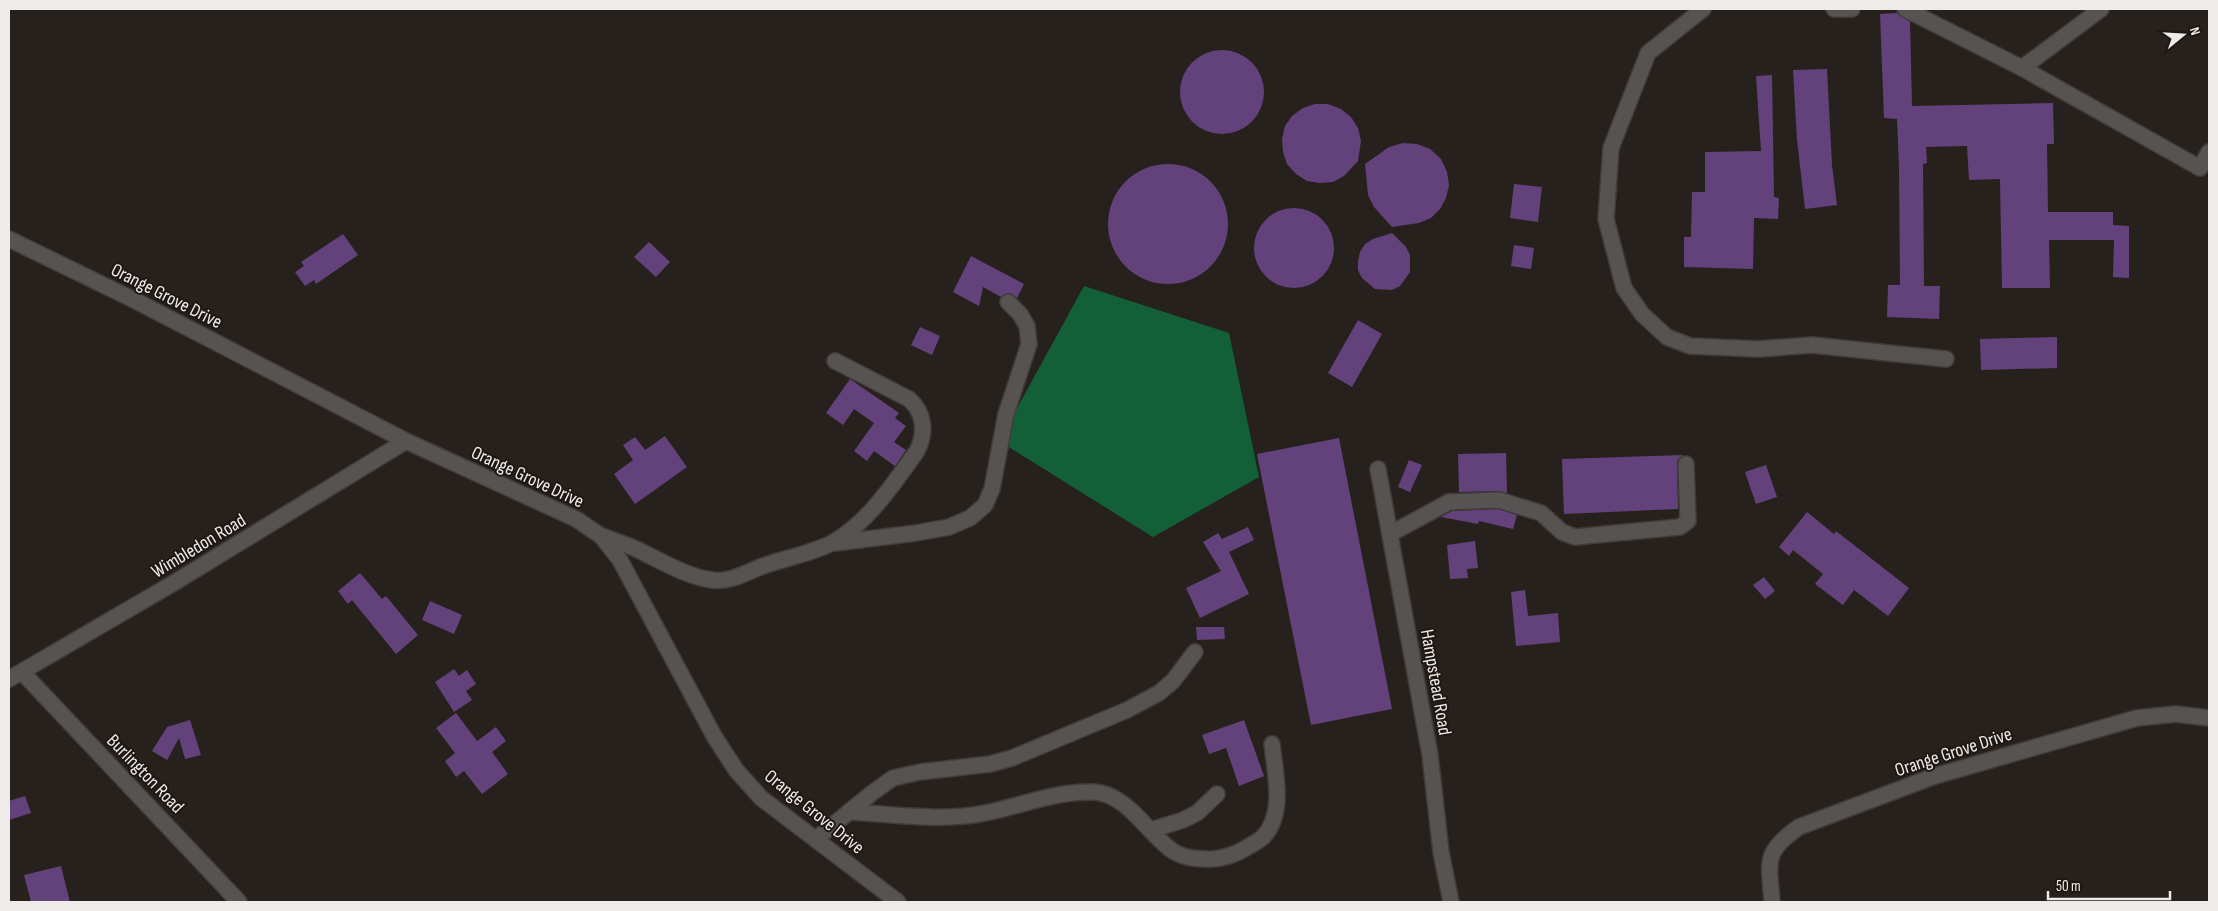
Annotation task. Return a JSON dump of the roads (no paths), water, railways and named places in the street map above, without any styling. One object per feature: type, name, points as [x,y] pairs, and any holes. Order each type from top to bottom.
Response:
[{"type":"street","points":[[1703,9],[1648,53],[1611,148],[1606,219],[1624,288],[1642,314],[1667,337],[1690,346],[1758,349],[1812,345],[1946,360]]},
{"type":"street","points":[[1834,9],[1852,9]]},
{"type":"street","points":[[1905,9],[2022,68],[2205,172],[2209,152]]},
{"type":"street","points":[[2022,68],[2101,9]]},
{"type":"street","name":"Orange Grove Drive","points":[[9,239],[136,301],[406,442],[576,520],[601,536],[620,560],[714,736],[736,770],[761,798],[898,902]]},
{"type":"street","points":[[601,536],[634,548],[666,565],[714,581],[737,577],[831,543],[916,534],[949,527],[970,518],[985,505],[992,489],[1006,414],[1029,344],[1027,326],[1020,314],[1008,302]]},
{"type":"street","points":[[831,543],[861,520],[883,496],[917,452],[923,440],[923,427],[916,405],[909,399],[835,360]]},
{"type":"street","name":"Wimbledon Road","points":[[9,679],[172,584],[406,442]]},
{"type":"street","points":[[1390,534],[1449,502],[1499,500],[1541,513],[1562,532],[1575,536],[1680,527],[1688,521],[1686,464]]},
{"type":"street","name":"Hampstead Road","points":[[1378,469],[1430,755],[1441,852],[1451,902]]},
{"type":"street","points":[[816,839],[893,778],[920,772],[990,764],[1012,758],[1127,710],[1158,693],[1173,681],[1195,652]]},
{"type":"street","name":"Burlington Road","points":[[22,672],[239,902]]},
{"type":"street","name":"Orange Grove Drive","points":[[1772,902],[1770,873],[1772,852],[1782,839],[1799,827],[1935,776],[2137,718],[2176,714],[2209,718]]},
{"type":"street","points":[[849,812],[957,817],[986,813],[1052,796],[1092,792],[1104,793],[1118,801],[1171,850],[1192,859],[1213,859],[1239,852],[1262,838],[1272,825],[1278,798],[1272,744]]},
{"type":"street","points":[[1151,830],[1183,820],[1197,813],[1218,794]]}]
